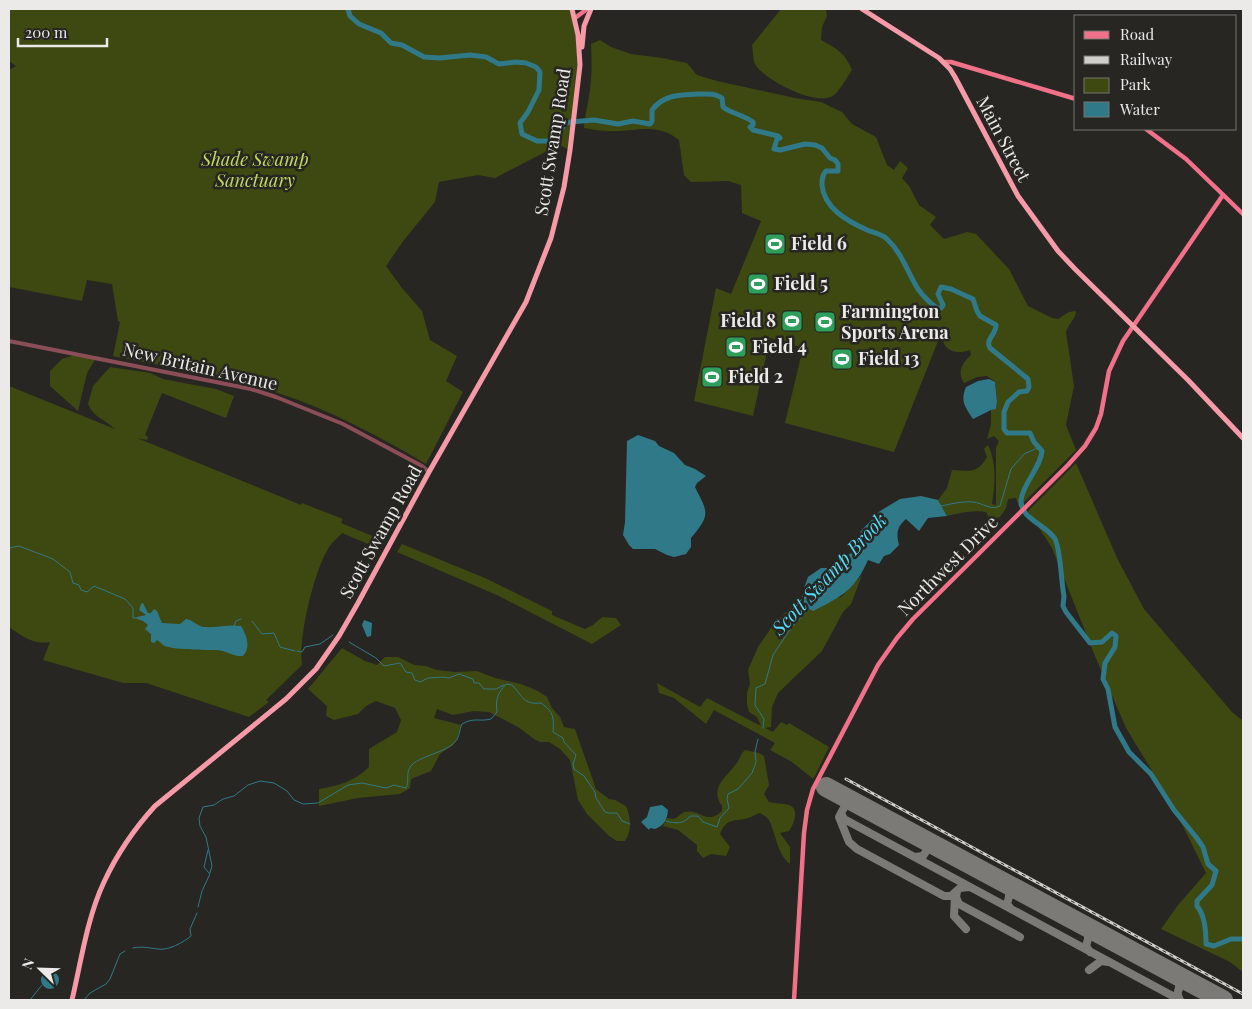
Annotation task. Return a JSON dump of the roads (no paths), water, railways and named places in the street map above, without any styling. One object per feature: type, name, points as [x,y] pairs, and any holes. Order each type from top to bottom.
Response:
[{"type":"highway","name":"Scott Swamp Road","points":[[72,1000],[94,908],[103,882],[125,843],[155,806],[286,699],[316,669],[339,636],[429,472],[526,302],[551,238],[564,187],[580,65],[579,44],[572,9]]},
{"type":"highway","points":[[580,65],[584,26],[591,9]]},
{"type":"highway","name":"Main Street","points":[[862,9],[945,62],[955,77],[1018,196],[1061,254],[1243,438]]},
{"type":"main road","points":[[575,18],[587,9]]},
{"type":"main road","points":[[945,62],[951,62],[1074,98]]},
{"type":"main road","points":[[1147,130],[1186,160],[1243,214]]},
{"type":"main road","name":"Northwest Drive","points":[[794,1000],[804,833],[807,810],[815,783],[875,671],[894,642],[913,619],[1012,522],[1085,446],[1098,421],[1112,362],[1123,341],[1223,195]]},
{"type":"street","name":"New Britain Avenue","points":[[9,341],[238,386],[268,394],[353,429],[422,466],[429,472]]},
{"type":"water","points":[[989,379],[995,382],[996,409],[973,419],[963,400],[966,387],[978,381]]},
{"type":"water","points":[[638,435],[655,441],[659,446],[674,453],[685,465],[706,476],[695,487],[705,508],[704,518],[702,524],[691,538],[691,547],[686,554],[674,557],[655,549],[633,549],[623,535],[627,441]]},
{"type":"water","points":[[921,496],[938,500],[947,516],[928,518],[919,531],[906,519],[898,530],[899,545],[890,554],[884,556],[879,564],[868,560],[852,586],[832,601],[813,611],[804,606],[804,588],[808,577],[821,568],[830,568],[858,548],[860,532],[880,511],[900,499]]},
{"type":"water","points":[[143,603],[148,613],[151,613],[154,609],[157,611],[162,623],[180,624],[186,619],[204,627],[241,626],[247,641],[247,649],[243,656],[240,656],[217,650],[167,647],[157,640],[154,643],[151,642],[151,634],[145,629],[148,625],[137,619],[137,617],[146,615],[139,610]]},
{"type":"water","points":[[364,620],[372,623],[371,636],[367,637],[362,625]]},
{"type":"water","points":[[662,805],[668,810],[666,820],[655,829],[650,828],[649,830],[641,822],[647,817],[650,807]]},
{"type":"water","points":[[50,971],[56,974],[59,980],[56,986],[50,989],[44,986],[41,980],[44,974]]},
{"type":"waterway","points":[[348,9],[350,16],[359,24],[381,33],[391,43],[402,45],[424,57],[440,58],[470,55],[486,57],[499,64],[516,62],[536,67],[540,72],[539,90],[520,123],[522,134],[537,141],[553,141],[565,124],[570,122],[594,120],[618,124],[633,121],[650,124],[652,121],[652,110],[662,101],[673,96],[705,94],[719,96],[722,98],[723,107],[753,122],[753,125],[750,127],[753,130],[778,136],[780,138],[777,139],[774,149],[780,150],[805,144],[815,145],[822,148],[830,158],[835,160],[838,164],[838,171],[826,171],[823,178],[822,185],[827,200],[844,218],[887,239],[901,257],[918,289],[934,306],[941,308],[943,305],[938,294],[941,287],[951,289],[973,299],[980,316],[996,325],[989,342],[990,348],[1028,379],[1029,387],[1027,391],[1019,392],[1008,402],[1004,412],[1004,429],[1007,433],[1030,433],[1034,442],[1042,451],[1039,463],[1025,487],[1021,500],[1022,507],[1029,517],[1051,534],[1057,544],[1064,596],[1063,606],[1090,643],[1102,642],[1112,633],[1116,636],[1115,647],[1105,663],[1103,679],[1108,689],[1115,727],[1129,752],[1151,774],[1174,810],[1196,837],[1203,847],[1208,864],[1216,871],[1212,885],[1197,901],[1197,906],[1202,914],[1206,944],[1214,946],[1231,939],[1243,939]]},
{"type":"waterway","name":"Scott Swamp Brook","points":[[941,506],[969,502],[993,508],[1000,506],[1011,469],[1024,454],[1040,447]]},
{"type":"waterway","points":[[9,548],[19,546],[53,559],[70,572],[73,583],[79,585],[81,590],[87,592],[94,586],[125,599],[133,608],[133,618],[138,618]]},
{"type":"waterway","name":"Scott Swamp Brook","points":[[763,728],[764,719],[755,705],[756,688],[765,684],[773,655],[791,628],[810,608]]},
{"type":"waterway","points":[[234,626],[236,621],[241,619]]},
{"type":"waterway","points":[[252,621],[262,634],[274,633],[280,647],[295,651]]},
{"type":"waterway","points":[[297,651],[302,652],[305,647],[320,644],[333,635]]},
{"type":"waterway","points":[[349,642],[376,658],[384,666],[400,663],[406,672],[412,673],[415,680],[420,682],[428,678],[449,678],[459,674],[473,679],[474,683],[479,683],[484,689],[496,689],[504,685]]},
{"type":"waterway","points":[[198,907],[212,866],[206,837],[200,826],[199,818],[203,807],[214,805],[223,799],[234,796],[248,785],[260,781],[274,783],[287,791],[294,800],[303,804],[318,803],[348,785],[362,783],[386,788],[394,785],[406,788],[408,771],[411,766],[419,760],[451,746],[458,738],[462,724],[470,721],[491,719],[497,712],[496,704],[498,697],[506,684],[512,685],[530,703],[541,703],[551,712],[553,732],[563,738],[564,742],[576,755],[573,764],[574,769],[584,776],[605,812],[617,813],[622,821],[630,824]]},
{"type":"waterway","name":"Scott Swamp Brook","points":[[666,821],[680,823],[690,816],[698,816],[703,822],[717,827],[720,818],[729,808],[728,794],[738,789],[752,773],[756,762],[755,752],[758,739]]},
{"type":"waterway","points":[[208,850],[204,867],[209,873]]},
{"type":"waterway","points":[[133,948],[162,949],[180,943],[191,936],[190,929],[197,913]]},
{"type":"waterway","points":[[84,1000],[90,993],[106,984],[110,979],[120,954],[125,951]]},
{"type":"waterway","points":[[30,1000],[42,985]]},
{"type":"railway","points":[[846,779],[1243,994]]},
{"type":"place","name":"Field 6","points":[[775,244]]},
{"type":"place","name":"Field 5","points":[[758,284]]},
{"type":"place","name":"Field 8","points":[[792,321]]},
{"type":"place","name":"Farmington Sports Arena","points":[[825,322]]},
{"type":"place","name":"Field 4","points":[[736,347]]},
{"type":"place","name":"Field 13","points":[[842,359]]},
{"type":"place","name":"Field 2","points":[[712,377]]},
{"type":"park label","name":"Shade Swamp Sanctuary","points":[[255,170]]}]
